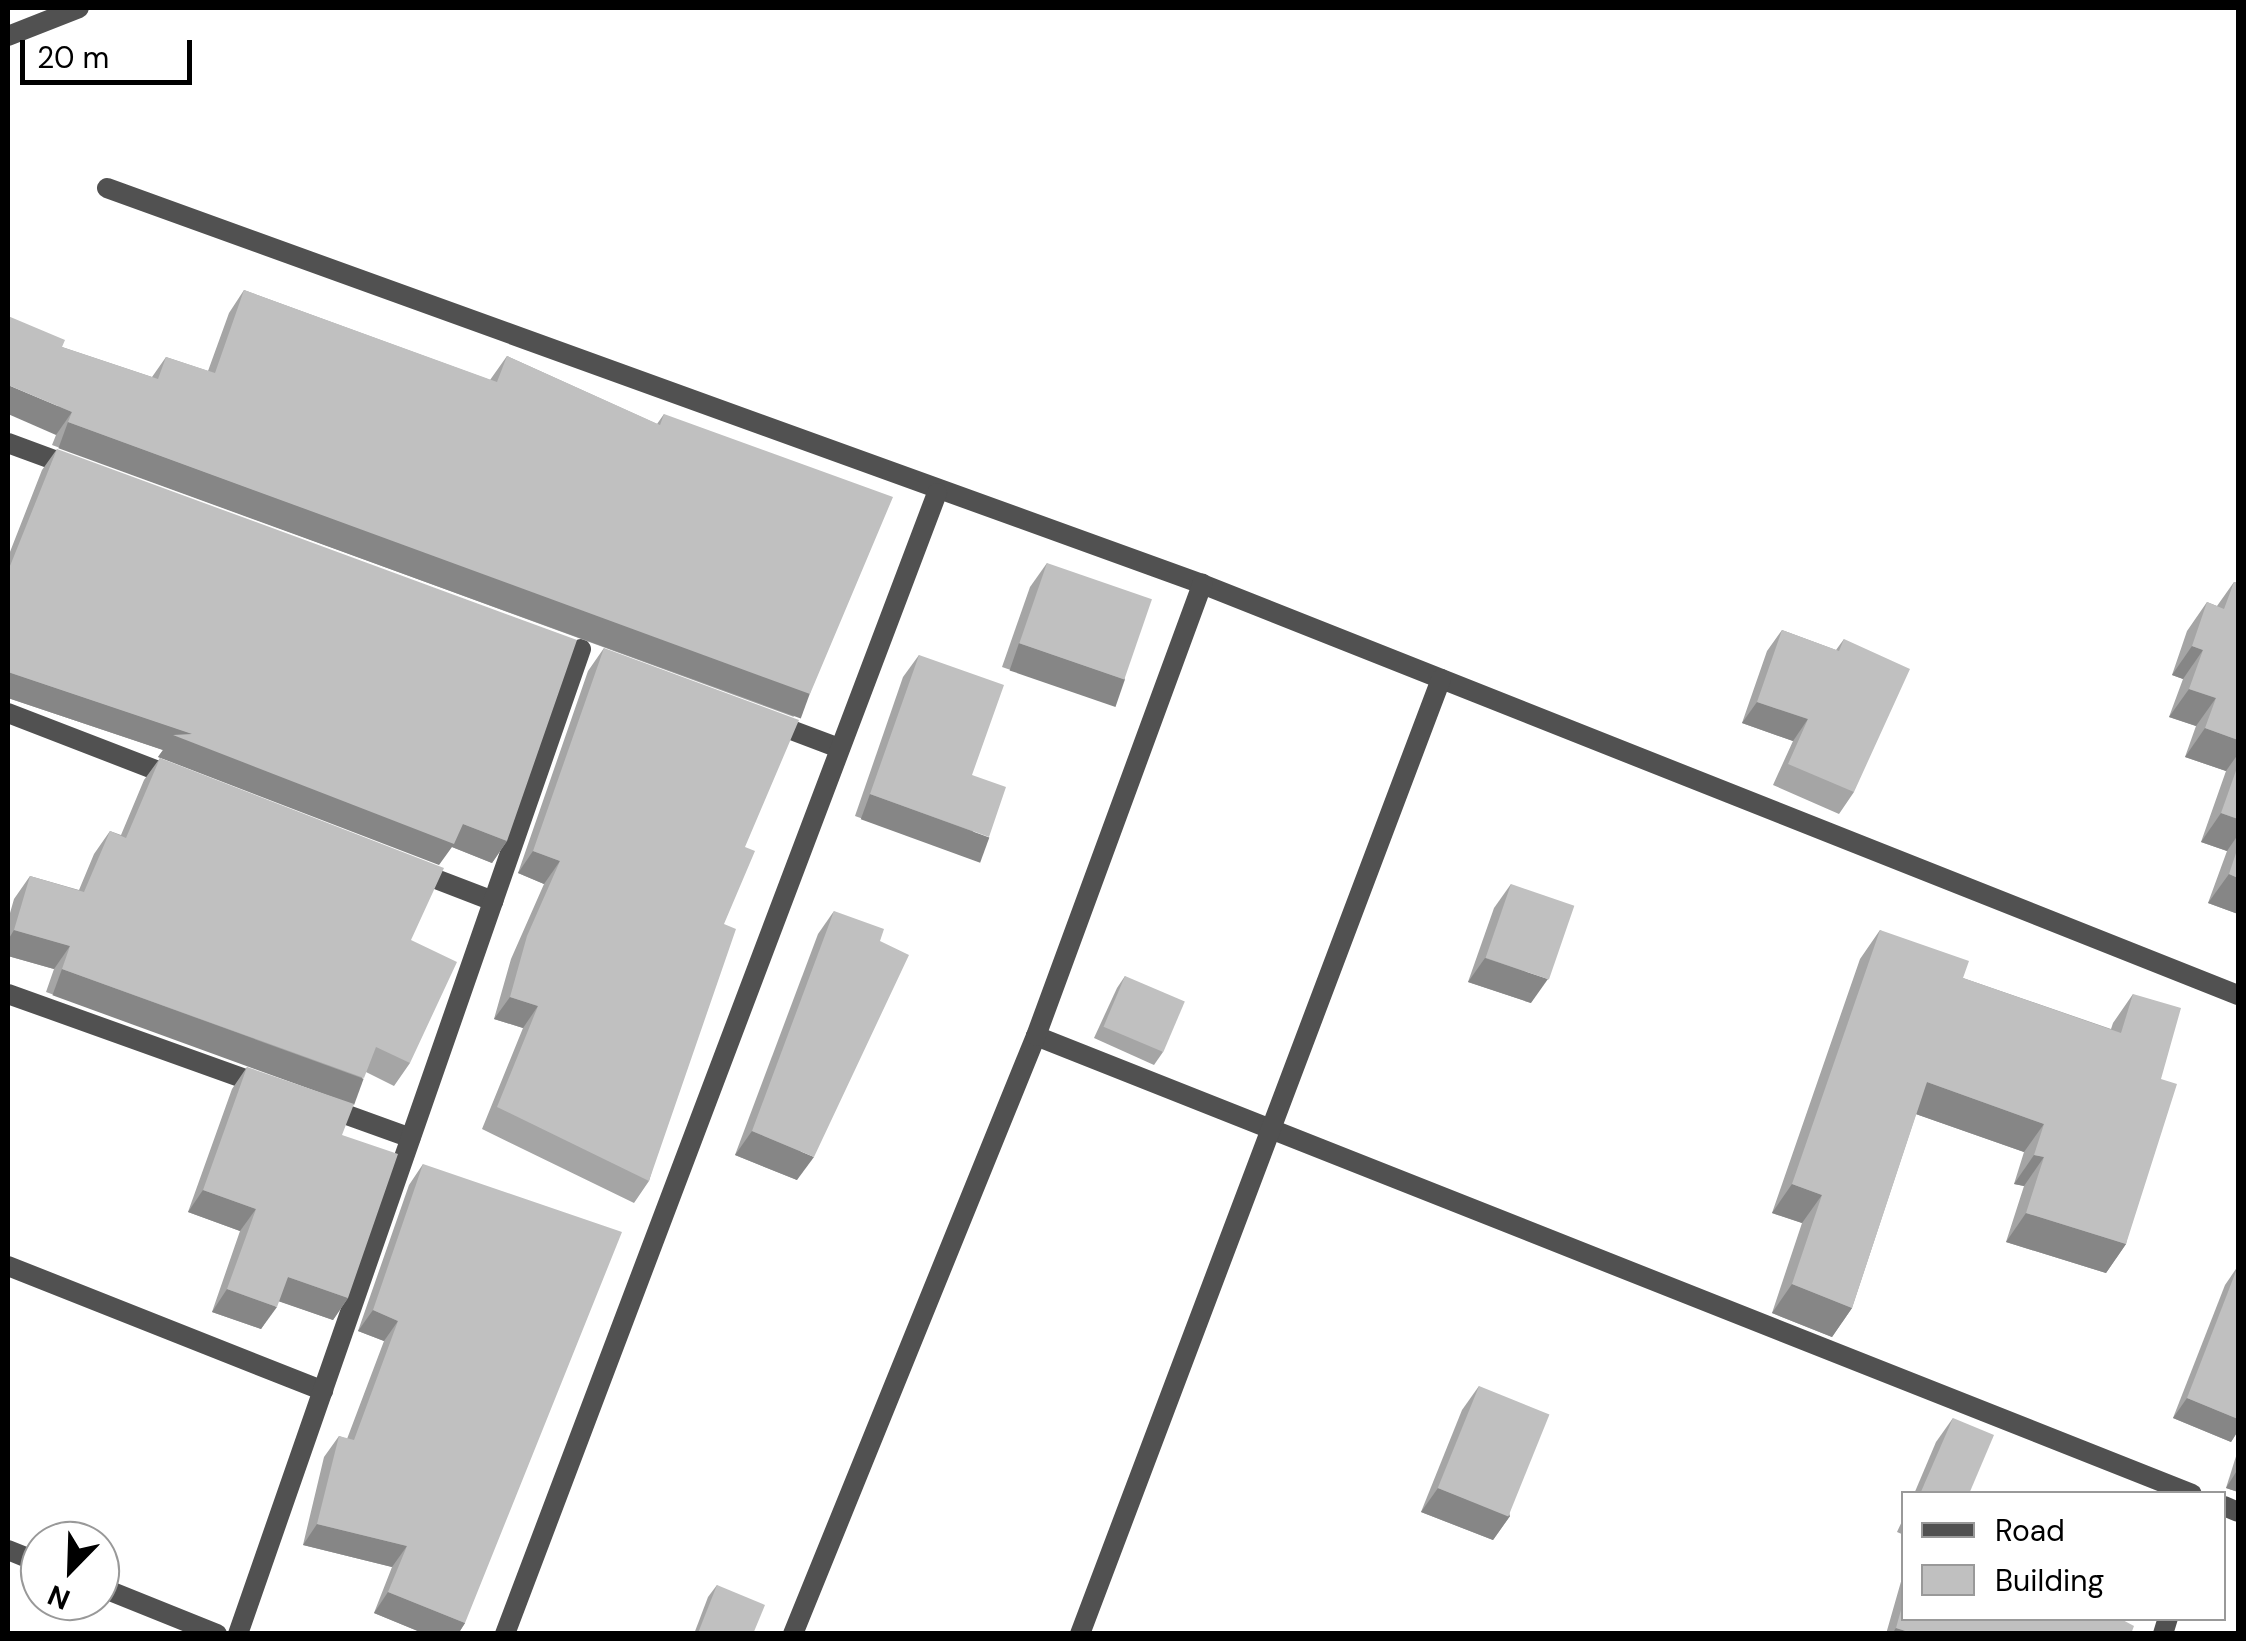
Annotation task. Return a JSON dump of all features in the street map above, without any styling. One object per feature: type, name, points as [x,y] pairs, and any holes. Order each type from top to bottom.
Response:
[{"type":"street","points":[[8,36],[78,8]]},
{"type":"street","points":[[107,188],[937,492],[1202,584],[2238,995]]},
{"type":"street","points":[[8,444],[100,477]]},
{"type":"street","points":[[505,1634],[937,492]]},
{"type":"street","points":[[794,1634],[1036,1036],[1202,584]]},
{"type":"street","points":[[238,1634],[581,650]]},
{"type":"street","points":[[1080,1634],[1441,679]]},
{"type":"street","points":[[8,713],[187,783]]},
{"type":"street","points":[[747,713],[839,748]]},
{"type":"street","points":[[385,859],[493,900]]},
{"type":"street","points":[[8,994],[411,1138]]},
{"type":"street","points":[[1036,1036],[1273,1126],[2185,1491]]},
{"type":"street","points":[[8,1266],[323,1390]]},
{"type":"street","points":[[120,1595],[217,1634]]},
{"type":"building","points":[[244,290],[497,382],[507,356],[660,425],[664,414],[893,497],[810,694],[68,422],[72,412],[8,385],[8,316],[65,340],[62,347],[158,379],[166,357],[215,373]]},
{"type":"building","points":[[57,449],[577,640],[507,841],[463,824],[454,844],[173,735],[192,734],[8,672],[8,571]]},
{"type":"building","points":[[1047,563],[1152,599],[1124,680],[1019,643]]},
{"type":"building","points":[[2234,582],[2238,583],[2238,740],[2205,728],[2216,698],[2189,689],[2203,650],[2192,646],[2207,602],[2224,609]]},
{"type":"building","points":[[1782,630],[1839,651],[1844,639],[1910,669],[1854,792],[1788,764],[1808,719],[1757,702]]},
{"type":"building","points":[[604,648],[799,720],[745,847],[755,851],[724,924],[736,929],[649,1181],[497,1107],[538,1006],[510,997],[527,936],[560,861],[533,851]]},
{"type":"building","points":[[919,655],[1004,685],[972,775],[1006,787],[989,837],[870,794]]},
{"type":"building","points":[[160,758],[444,868],[411,940],[457,962],[410,1063],[376,1047],[364,1078],[62,969],[70,946],[14,930],[30,876],[84,892],[110,831],[126,838]]},
{"type":"building","points":[[2238,765],[2238,819],[2221,813]]},
{"type":"building","points":[[2238,847],[2238,878],[2229,874]]},
{"type":"building","points":[[1511,884],[1574,906],[1549,980],[1486,958]]},
{"type":"building","points":[[834,911],[884,929],[880,941],[909,955],[814,1157],[752,1131]]},
{"type":"building","points":[[1880,930],[1969,961],[1963,978],[2121,1033],[2133,994],[2181,1008],[2161,1079],[2177,1084],[2126,1244],[2026,1213],[2044,1157],[2034,1155],[2044,1124],[1927,1082],[1852,1308],[1792,1284],[1822,1195],[1792,1184]]},
{"type":"building","points":[[1125,976],[1185,1001],[1163,1052],[1104,1027]]},
{"type":"building","points":[[247,1067],[354,1104],[342,1135],[398,1154],[348,1298],[288,1277],[277,1307],[227,1289],[256,1209],[203,1190]]},
{"type":"building","points":[[423,1164],[622,1232],[465,1623],[388,1592],[407,1546],[317,1524],[339,1436],[354,1440],[398,1321],[373,1310]]},
{"type":"building","points":[[2238,1266],[2238,1419],[2187,1398]]},
{"type":"building","points":[[1479,1386],[1549,1414],[1508,1516],[1438,1488]]},
{"type":"building","points":[[1953,1418],[1994,1435],[1970,1491],[1921,1491]]},
{"type":"building","points":[[717,1585],[765,1605],[753,1634],[698,1633]]},
{"type":"building","points":[[1901,1610],[1901,1621],[2125,1621],[2134,1626],[2131,1634],[1915,1634],[1896,1628]]}]
